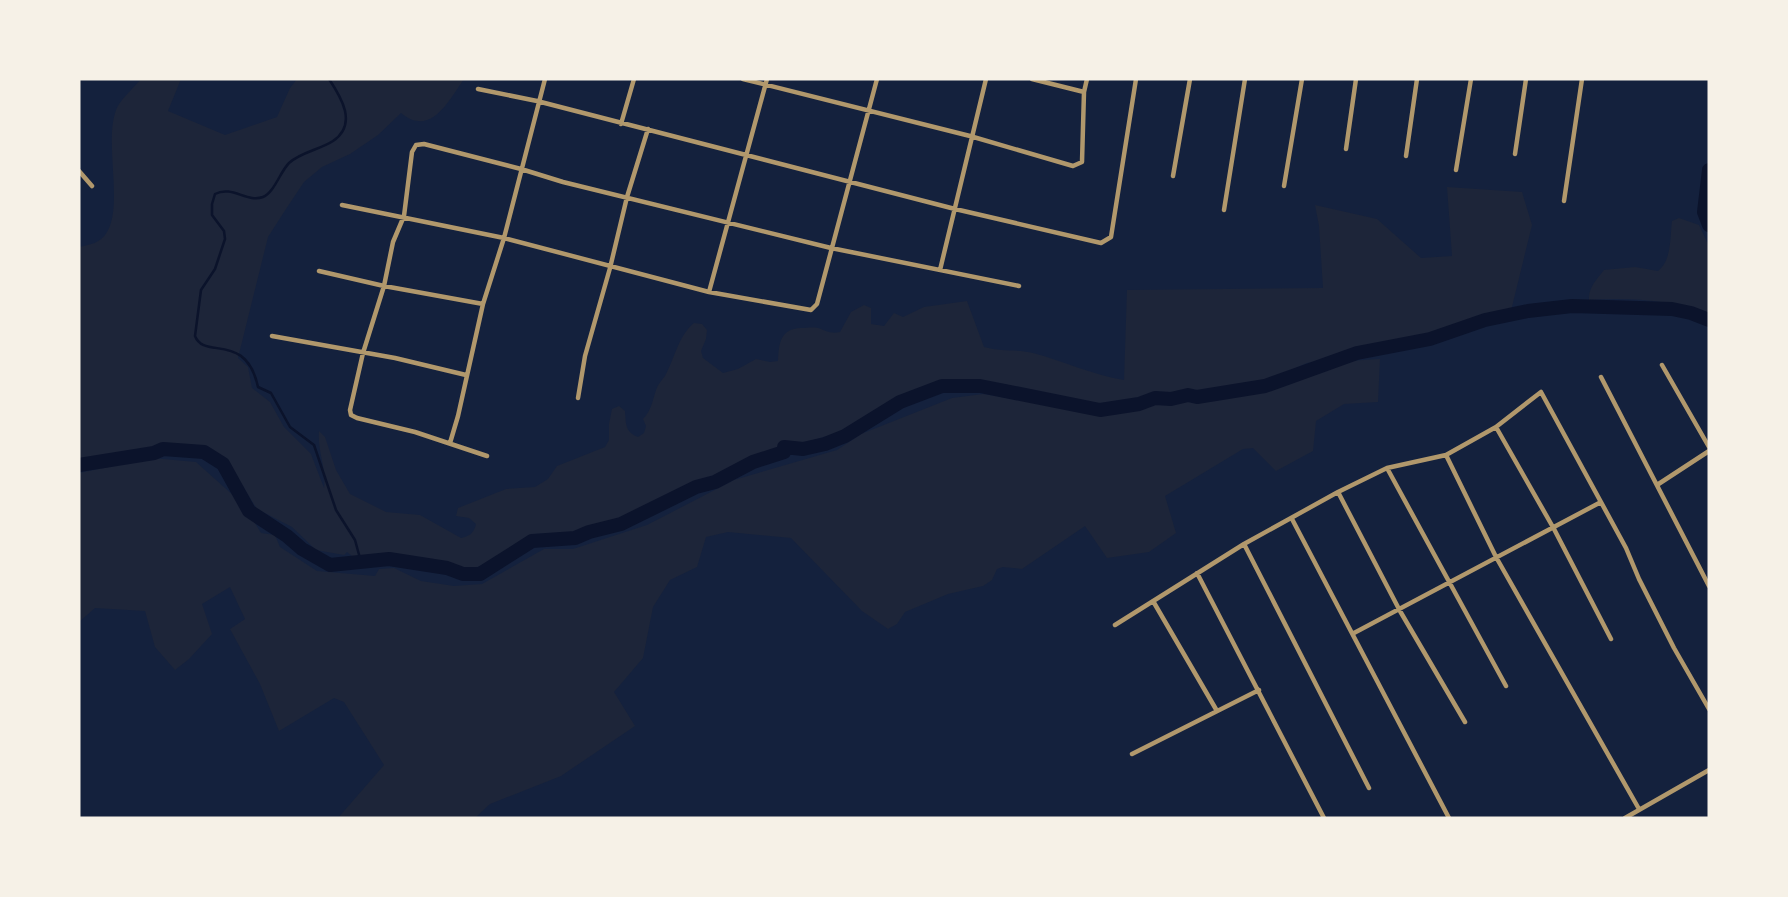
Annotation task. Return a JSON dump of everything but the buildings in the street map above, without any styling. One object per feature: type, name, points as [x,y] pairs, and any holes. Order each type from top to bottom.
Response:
[{"type":"street","points":[[450,444],[483,304],[504,238],[537,101],[545,79]]},
{"type":"street","points":[[621,124],[634,79]]},
{"type":"street","points":[[743,79],[766,82],[1073,166],[1082,162],[1084,92],[1087,79]]},
{"type":"street","points":[[342,205],[504,238],[709,292],[811,310],[817,304],[877,79]]},
{"type":"street","points":[[940,270],[970,136],[986,79]]},
{"type":"street","points":[[1032,79],[1084,92]]},
{"type":"street","points":[[478,89],[537,101],[955,209],[1101,243],[1107,242],[1111,237],[1136,79]]},
{"type":"street","points":[[1173,176],[1190,79]]},
{"type":"street","points":[[1224,210],[1245,79]]},
{"type":"street","points":[[1284,186],[1301,79]]},
{"type":"street","points":[[1346,149],[1356,79]]},
{"type":"street","points":[[1406,156],[1417,79]]},
{"type":"street","points":[[1456,170],[1471,79]]},
{"type":"street","points":[[1515,154],[1526,79]]},
{"type":"street","points":[[1564,201],[1582,79]]},
{"type":"street","points":[[709,292],[766,82]]},
{"type":"street","points":[[578,398],[585,356],[648,129]]},
{"type":"street","points":[[487,456],[351,415],[363,353],[384,286],[393,242],[404,216],[412,152],[416,145],[424,144],[563,182],[831,248],[1018,286]]},
{"type":"street","points":[[79,171],[92,186]]},
{"type":"street","points":[[319,271],[483,304]]},
{"type":"street","points":[[272,336],[466,375]]},
{"type":"street","points":[[1657,485],[1709,449],[1662,365]]},
{"type":"street","points":[[1601,377],[1709,586]]},
{"type":"street","points":[[1115,625],[1244,544],[1338,492],[1387,468],[1446,455],[1496,427],[1541,392],[1601,502],[1674,648],[1709,709]]},
{"type":"street","points":[[1496,427],[1554,529],[1611,639]]},
{"type":"street","points":[[1446,455],[1496,557],[1639,809]]},
{"type":"street","points":[[1387,468],[1506,686]]},
{"type":"street","points":[[1338,492],[1400,611],[1465,722]]},
{"type":"street","points":[[1354,634],[1601,502]]},
{"type":"street","points":[[1292,519],[1449,818]]},
{"type":"street","points":[[1244,544],[1369,788]]},
{"type":"street","points":[[1197,573],[1324,818]]},
{"type":"street","points":[[1153,601],[1217,711]]},
{"type":"street","points":[[1132,754],[1259,690]]},
{"type":"street","points":[[1625,818],[1709,770]]},
{"type":"shaded area","points":[[141,79],[181,79],[168,111],[225,135],[277,117],[297,79],[464,79],[445,106],[430,119],[412,120],[401,113],[378,135],[350,154],[322,167],[304,182],[268,237],[238,358],[248,367],[252,388],[270,402],[284,427],[311,454],[324,488],[319,431],[325,437],[336,470],[350,494],[386,512],[420,515],[461,538],[471,534],[476,524],[469,518],[456,516],[458,508],[506,489],[535,487],[548,479],[557,466],[605,447],[609,440],[612,409],[619,406],[625,411],[627,427],[631,433],[638,437],[644,433],[646,426],[643,419],[650,409],[657,388],[684,334],[694,323],[702,324],[707,330],[701,351],[703,358],[723,373],[738,369],[756,359],[778,361],[782,338],[794,329],[816,328],[840,332],[851,312],[864,305],[871,308],[871,324],[884,326],[894,313],[903,317],[924,307],[967,301],[984,347],[1033,353],[1124,380],[1127,290],[1323,288],[1315,205],[1377,219],[1421,258],[1452,256],[1447,187],[1522,192],[1532,225],[1511,311],[1476,320],[1470,325],[1380,345],[1358,347],[1332,359],[1307,363],[1267,381],[1243,387],[1154,395],[1128,403],[1091,405],[1004,384],[961,380],[931,385],[893,400],[844,431],[807,442],[784,442],[775,452],[753,458],[711,479],[694,483],[633,514],[576,533],[534,537],[488,564],[459,568],[396,556],[353,557],[347,552],[344,555],[316,550],[292,527],[257,509],[232,469],[215,452],[173,445],[132,450],[108,458],[79,459],[79,247],[102,239],[112,220],[112,126],[122,100]]},
{"type":"shaded area","points":[[1679,218],[1699,225],[1709,246],[1709,314],[1681,305],[1650,301],[1589,300],[1591,288],[1604,270],[1635,267],[1658,271],[1668,254],[1672,221]]},
{"type":"shaded area","points":[[1380,359],[1378,402],[1344,404],[1316,421],[1313,451],[1276,471],[1253,448],[1243,449],[1165,496],[1176,533],[1149,552],[1107,558],[1085,526],[1022,569],[997,569],[992,580],[983,586],[948,594],[905,612],[897,624],[888,629],[862,611],[791,538],[728,532],[706,537],[697,567],[670,580],[653,607],[643,658],[614,692],[635,726],[561,776],[490,804],[475,818],[338,818],[384,765],[344,702],[334,698],[279,731],[260,684],[230,629],[245,619],[230,587],[202,604],[212,634],[175,670],[155,647],[145,611],[95,608],[79,622],[79,473],[152,458],[196,462],[244,505],[261,533],[275,535],[280,547],[317,571],[375,576],[379,569],[394,568],[421,581],[454,586],[482,584],[544,549],[573,549],[647,525],[734,480],[837,450],[861,434],[952,398],[983,394],[1093,412],[1249,393],[1347,361]]},
{"type":"waterway","points":[[329,79],[345,110],[345,127],[340,134],[328,144],[289,163],[263,197],[251,198],[227,192],[215,194],[212,215],[224,231],[225,239],[215,269],[201,290],[195,336],[200,343],[225,349],[244,359],[252,370],[258,387],[271,393],[290,427],[314,445],[336,510],[355,540],[361,562]]},
{"type":"waterway","points":[[1709,170],[1704,212],[1709,225]]},
{"type":"waterway","points":[[79,465],[154,453],[163,449],[204,452],[223,464],[249,511],[302,549],[330,565],[389,559],[447,568],[463,574],[480,574],[532,541],[575,538],[621,524],[696,487],[715,482],[753,462],[784,452],[784,447],[803,449],[845,436],[900,402],[942,386],[980,386],[1100,410],[1139,404],[1155,398],[1171,399],[1188,395],[1197,397],[1265,386],[1357,353],[1430,339],[1485,320],[1528,311],[1572,306],[1672,309],[1709,320]]}]
